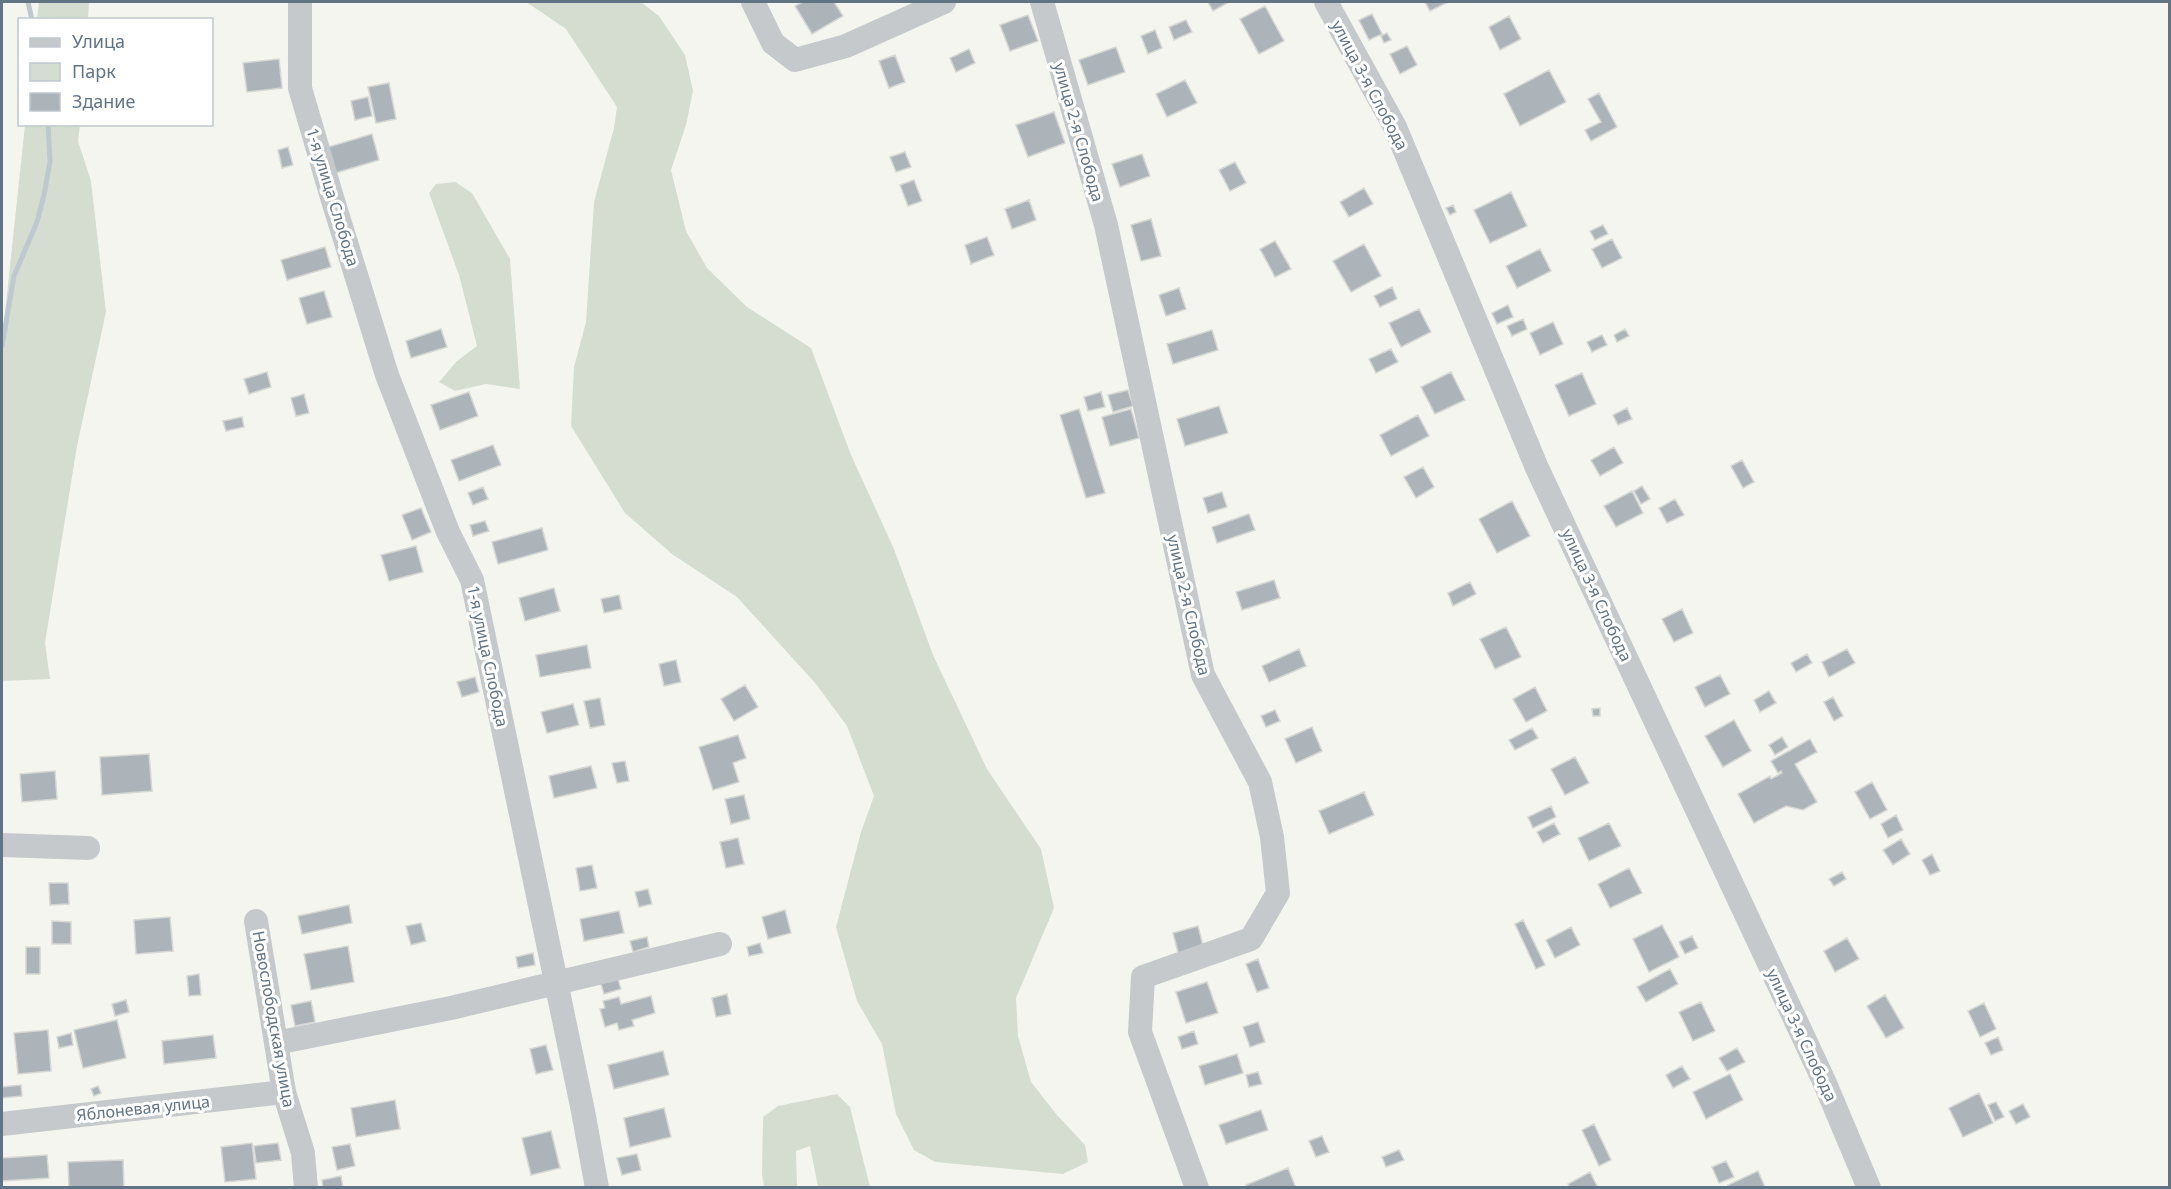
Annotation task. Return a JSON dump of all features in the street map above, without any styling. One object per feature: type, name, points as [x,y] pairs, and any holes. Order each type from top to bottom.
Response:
[{"type":"street","name":"1-я улица Слобода","points":[[300,2],[300,88],[387,375],[448,532],[472,580],[597,1188]]},
{"type":"street","points":[[753,2],[773,43],[795,60],[846,46],[944,2]]},
{"type":"street","name":"улица 2-я Слобода","points":[[1042,2],[1106,225],[1203,675],[1260,782],[1272,837],[1278,893],[1251,939],[1143,977],[1140,1032],[1197,1188]]},
{"type":"street","name":"улица 3-я Слобода","points":[[1326,2],[1395,127],[1537,468],[1819,1070],[1869,1188]]},
{"type":"street","points":[[2,845],[88,848]]},
{"type":"street","name":"Новослободская улица","points":[[256,921],[284,1092],[303,1153],[306,1188]]},
{"type":"street","points":[[276,1043],[451,1008],[720,944]]},
{"type":"street","name":"Яблоневая улица","points":[[2,1124],[284,1092]]},
{"type":"green space","points":[[39,2],[89,2],[88,18],[37,18]]},
{"type":"green space","points":[[526,2],[641,2],[659,16],[685,55],[693,91],[686,125],[671,170],[686,231],[707,268],[747,307],[811,348],[851,455],[894,549],[933,655],[987,769],[1041,849],[1054,908],[1016,998],[1018,1036],[1031,1082],[1085,1145],[1088,1162],[1063,1174],[935,1162],[914,1150],[896,1114],[882,1044],[857,1001],[836,927],[861,832],[874,796],[847,726],[816,684],[737,597],[672,554],[625,513],[571,426],[574,367],[586,322],[594,202],[614,128],[617,107],[566,29]]},
{"type":"green space","points":[[25,126],[80,126],[78,141],[91,181],[106,312],[77,446],[45,643],[50,679],[2,681],[2,341]]},
{"type":"green space","points":[[455,182],[472,193],[510,259],[520,389],[486,384],[455,391],[439,382],[457,361],[477,346],[459,275],[429,193],[436,184]]},
{"type":"green space","points":[[837,1094],[850,1107],[870,1187],[818,1187],[810,1146],[796,1151],[797,1187],[764,1187],[762,1174],[763,1117],[778,1106]]},
{"type":"building","points":[[803,2],[834,2],[843,16],[812,34],[795,6]]},
{"type":"building","points":[[1208,2],[1229,2],[1213,11]]},
{"type":"building","points":[[1425,2],[1448,2],[1430,11]]},
{"type":"building","points":[[1265,6],[1284,41],[1259,54],[1240,19]]},
{"type":"building","points":[[1372,14],[1382,34],[1369,40],[1359,20]]},
{"type":"building","points":[[1028,15],[1038,41],[1010,51],[1000,25]]},
{"type":"building","points":[[1509,16],[1521,39],[1500,50],[1489,27]]},
{"type":"building","points":[[1186,20],[1192,32],[1174,40],[1169,27]]},
{"type":"building","points":[[1155,30],[1162,48],[1148,54],[1141,36]]},
{"type":"building","points":[[1387,33],[1391,40],[1384,43],[1381,36]]},
{"type":"building","points":[[1407,46],[1417,65],[1400,74],[1390,54]]},
{"type":"building","points":[[1116,47],[1125,72],[1088,85],[1079,60]]},
{"type":"building","points":[[969,49],[975,63],[956,72],[950,58]]},
{"type":"building","points":[[895,55],[905,82],[889,88],[879,61]]},
{"type":"building","points":[[279,59],[282,88],[247,92],[243,63]]},
{"type":"building","points":[[1549,70],[1566,102],[1520,126],[1504,94]]},
{"type":"building","points":[[1185,80],[1197,103],[1167,117],[1156,94]]},
{"type":"building","points":[[389,83],[396,119],[376,123],[368,87]]},
{"type":"building","points":[[1599,93],[1617,127],[1591,141],[1585,130],[1601,122],[1588,99]]},
{"type":"building","points":[[368,97],[372,116],[355,120],[351,101]]},
{"type":"building","points":[[1054,112],[1065,143],[1028,157],[1016,125]]},
{"type":"building","points":[[372,134],[379,160],[332,174],[325,148]]},
{"type":"building","points":[[288,147],[293,165],[282,168],[278,150]]},
{"type":"building","points":[[905,152],[911,167],[896,172],[890,157]]},
{"type":"building","points":[[1142,154],[1150,176],[1120,187],[1112,164]]},
{"type":"building","points":[[1235,162],[1246,183],[1230,191],[1219,170]]},
{"type":"building","points":[[914,180],[922,201],[908,206],[900,185]]},
{"type":"building","points":[[1364,188],[1373,204],[1349,217],[1340,202]]},
{"type":"building","points":[[1511,192],[1527,226],[1490,243],[1474,210]]},
{"type":"building","points":[[1029,200],[1036,220],[1012,229],[1005,209]]},
{"type":"building","points":[[1453,205],[1456,212],[1450,215],[1446,208]]},
{"type":"building","points":[[1151,219],[1161,256],[1141,261],[1131,225]]},
{"type":"building","points":[[1603,225],[1608,234],[1595,240],[1590,231]]},
{"type":"building","points":[[987,237],[994,255],[971,264],[965,245]]},
{"type":"building","points":[[1612,239],[1622,258],[1602,268],[1592,249]]},
{"type":"building","points":[[1275,241],[1291,269],[1275,277],[1260,249]]},
{"type":"building","points":[[1364,244],[1381,276],[1351,292],[1333,261]]},
{"type":"building","points":[[325,247],[331,267],[287,280],[281,260]]},
{"type":"building","points":[[1540,249],[1551,271],[1517,288],[1506,266]]},
{"type":"building","points":[[1392,287],[1397,299],[1380,307],[1374,296]]},
{"type":"building","points":[[1179,288],[1186,309],[1166,316],[1159,295]]},
{"type":"building","points":[[324,291],[332,317],[307,324],[299,298]]},
{"type":"building","points":[[1508,305],[1513,317],[1497,324],[1492,313]]},
{"type":"building","points":[[1419,309],[1431,332],[1401,347],[1389,323]]},
{"type":"building","points":[[1523,319],[1527,329],[1512,336],[1507,326]]},
{"type":"building","points":[[1553,322],[1563,344],[1540,355],[1530,333]]},
{"type":"building","points":[[441,329],[447,347],[411,358],[406,341]]},
{"type":"building","points":[[1625,329],[1629,336],[1617,342],[1614,335]]},
{"type":"building","points":[[1212,330],[1218,350],[1173,364],[1167,344]]},
{"type":"building","points":[[1602,335],[1607,345],[1592,352],[1587,342]]},
{"type":"building","points":[[1391,349],[1398,362],[1376,373],[1369,359]]},
{"type":"building","points":[[267,372],[271,387],[249,394],[244,379]]},
{"type":"building","points":[[1451,372],[1465,400],[1435,414],[1421,387]]},
{"type":"building","points":[[1582,373],[1596,404],[1569,416],[1555,385]]},
{"type":"building","points":[[1128,390],[1133,406],[1113,412],[1108,395]]},
{"type":"building","points":[[469,392],[478,416],[440,430],[431,405]]},
{"type":"building","points":[[1101,392],[1105,407],[1088,411],[1084,397]]},
{"type":"building","points":[[304,394],[309,413],[296,416],[291,398]]},
{"type":"building","points":[[1219,406],[1228,433],[1185,446],[1177,419]]},
{"type":"building","points":[[1627,408],[1632,419],[1618,425],[1613,415]]},
{"type":"building","points":[[1079,409],[1105,493],[1086,498],[1060,415]]},
{"type":"building","points":[[1131,409],[1139,438],[1110,446],[1102,417]]},
{"type":"building","points":[[1418,415],[1429,436],[1391,456],[1380,435]]},
{"type":"building","points":[[242,417],[244,427],[226,431],[223,421]]},
{"type":"building","points":[[493,445],[501,465],[459,481],[451,460]]},
{"type":"building","points":[[1614,447],[1623,463],[1600,476],[1591,460]]},
{"type":"building","points":[[1742,460],[1754,482],[1743,488],[1731,466]]},
{"type":"building","points":[[1423,467],[1434,487],[1416,498],[1404,477]]},
{"type":"building","points":[[1642,486],[1650,499],[1641,504],[1634,491]]},
{"type":"building","points":[[483,487],[488,499],[473,505],[468,493]]},
{"type":"building","points":[[1632,491],[1643,513],[1616,527],[1604,506]]},
{"type":"building","points":[[1222,492],[1227,507],[1208,513],[1203,498]]},
{"type":"building","points":[[1675,499],[1684,515],[1667,523],[1659,508]]},
{"type":"building","points":[[1512,501],[1530,536],[1497,553],[1479,519]]},
{"type":"building","points":[[421,508],[431,532],[412,540],[402,515]]},
{"type":"building","points":[[1249,514],[1255,530],[1217,543],[1212,527]]},
{"type":"building","points":[[485,521],[489,531],[473,536],[470,525]]},
{"type":"building","points":[[542,528],[548,550],[498,564],[492,542]]},
{"type":"building","points":[[416,546],[423,572],[389,581],[381,555]]},
{"type":"building","points":[[1274,580],[1280,598],[1242,610],[1236,592]]},
{"type":"building","points":[[1470,582],[1476,594],[1453,606],[1448,593]]},
{"type":"building","points":[[554,588],[560,611],[525,621],[519,598]]},
{"type":"building","points":[[619,595],[622,609],[604,613],[601,599]]},
{"type":"building","points":[[1682,609],[1693,633],[1674,642],[1662,619]]},
{"type":"building","points":[[1506,627],[1521,657],[1495,669],[1480,639]]},
{"type":"building","points":[[587,645],[591,668],[540,677],[536,655]]},
{"type":"building","points":[[1299,649],[1306,666],[1269,682],[1262,666]]},
{"type":"building","points":[[1847,649],[1855,663],[1829,677],[1822,662]]},
{"type":"building","points":[[1807,654],[1812,663],[1796,672],[1791,663]]},
{"type":"building","points":[[676,660],[681,682],[664,686],[659,664]]},
{"type":"building","points":[[1720,675],[1730,694],[1705,707],[1695,687]]},
{"type":"building","points":[[475,677],[479,692],[462,697],[457,682]]},
{"type":"building","points":[[745,685],[758,707],[734,721],[721,699]]},
{"type":"building","points":[[1535,687],[1547,711],[1526,722],[1513,699]]},
{"type":"building","points":[[1769,691],[1776,703],[1760,712],[1754,700]]},
{"type":"building","points":[[1833,697],[1843,716],[1834,721],[1824,702]]},
{"type":"building","points":[[600,698],[605,725],[590,728],[584,701]]},
{"type":"building","points":[[573,704],[579,725],[547,733],[541,712]]},
{"type":"building","points":[[1600,708],[1600,716],[1593,716],[1592,709]]},
{"type":"building","points":[[1275,710],[1280,721],[1266,727],[1261,716]]},
{"type":"building","points":[[1734,720],[1751,751],[1723,767],[1705,736]]},
{"type":"building","points":[[1312,727],[1322,751],[1296,763],[1285,739]]},
{"type":"building","points":[[1532,728],[1538,738],[1515,750],[1509,740]]},
{"type":"building","points":[[738,735],[746,758],[733,763],[739,782],[713,790],[699,747]]},
{"type":"building","points":[[1782,737],[1788,747],[1775,755],[1769,745]]},
{"type":"building","points":[[1810,739],[1817,752],[1795,764],[1817,802],[1803,810],[1786,806],[1754,823],[1738,794],[1770,776],[1771,779],[1782,773],[1781,771],[1778,773],[1771,761]]},
{"type":"building","points":[[149,754],[152,791],[102,795],[100,757]]},
{"type":"building","points":[[1575,757],[1589,783],[1565,795],[1551,769]]},
{"type":"building","points":[[625,761],[629,781],[617,783],[612,763]]},
{"type":"building","points":[[591,766],[597,788],[554,798],[549,776]]},
{"type":"building","points":[[55,771],[57,799],[22,802],[20,774]]},
{"type":"building","points":[[1872,782],[1887,810],[1870,819],[1855,792]]},
{"type":"building","points":[[1364,792],[1374,815],[1329,834],[1319,811]]},
{"type":"building","points":[[744,795],[750,819],[731,824],[725,799]]},
{"type":"building","points":[[1551,806],[1556,817],[1533,828],[1528,817]]},
{"type":"building","points":[[1896,815],[1903,830],[1888,838],[1881,824]]},
{"type":"building","points":[[1554,823],[1560,834],[1543,843],[1537,832]]},
{"type":"building","points":[[1609,823],[1621,846],[1589,861],[1578,838]]},
{"type":"building","points":[[738,838],[744,864],[726,868],[720,842]]},
{"type":"building","points":[[1901,839],[1910,854],[1893,865],[1883,850]]},
{"type":"building","points":[[1932,854],[1940,871],[1930,875],[1922,860]]},
{"type":"building","points":[[592,865],[597,888],[580,891],[576,868]]},
{"type":"building","points":[[1629,868],[1642,893],[1610,908],[1598,884]]},
{"type":"building","points":[[1842,872],[1846,879],[1834,886],[1829,879]]},
{"type":"building","points":[[49,883],[68,883],[69,904],[50,905]]},
{"type":"building","points":[[648,889],[652,904],[639,907],[635,892]]},
{"type":"building","points":[[349,905],[352,923],[302,934],[298,916]]},
{"type":"building","points":[[785,910],[791,933],[768,939],[762,917]]},
{"type":"building","points":[[619,911],[624,933],[584,941],[580,919]]},
{"type":"building","points":[[170,917],[173,951],[136,954],[134,920]]},
{"type":"building","points":[[1523,920],[1545,965],[1536,969],[1515,924]]},
{"type":"building","points":[[52,921],[71,922],[71,944],[52,944]]},
{"type":"building","points":[[421,923],[426,941],[411,945],[406,926]]},
{"type":"building","points":[[1662,925],[1679,957],[1649,972],[1633,939]]},
{"type":"building","points":[[1198,926],[1204,950],[1179,956],[1173,933]]},
{"type":"building","points":[[1571,927],[1580,945],[1555,958],[1546,940]]},
{"type":"building","points":[[1692,936],[1698,948],[1685,954],[1679,942]]},
{"type":"building","points":[[647,937],[649,947],[633,952],[630,941]]},
{"type":"building","points":[[1847,938],[1859,959],[1835,972],[1824,951]]},
{"type":"building","points":[[760,943],[763,953],[749,956],[747,947]]},
{"type":"building","points":[[348,946],[354,982],[311,990],[304,954]]},
{"type":"building","points":[[26,947],[40,947],[40,974],[26,974]]},
{"type":"building","points":[[533,953],[535,965],[518,968],[516,957]]},
{"type":"building","points":[[1258,959],[1269,988],[1257,992],[1246,964]]},
{"type":"building","points":[[1670,969],[1678,984],[1646,1002],[1637,987]]},
{"type":"building","points":[[199,974],[201,995],[189,996],[187,976]]},
{"type":"building","points":[[617,976],[621,989],[604,994],[600,981]]},
{"type":"building","points":[[1207,982],[1218,1013],[1186,1023],[1176,992]]},
{"type":"building","points":[[727,994],[731,1014],[716,1017],[712,998]]},
{"type":"building","points":[[1885,995],[1904,1028],[1886,1038],[1867,1006]]},
{"type":"building","points":[[651,996],[655,1013],[632,1020],[634,1026],[619,1030],[617,1023],[605,1027],[600,1009],[605,1008],[603,1001],[619,997],[621,1004]]},
{"type":"building","points":[[126,1000],[129,1012],[115,1016],[112,1004]]},
{"type":"building","points":[[311,1001],[315,1022],[295,1026],[291,1005]]},
{"type":"building","points":[[1701,1002],[1715,1031],[1693,1041],[1679,1012]]},
{"type":"building","points":[[1984,1003],[1996,1029],[1980,1037],[1968,1011]]},
{"type":"building","points":[[117,1020],[126,1058],[83,1068],[74,1030]]},
{"type":"building","points":[[1258,1022],[1265,1042],[1250,1047],[1243,1027]]},
{"type":"building","points":[[48,1030],[51,1071],[18,1074],[14,1033]]},
{"type":"building","points":[[1194,1031],[1198,1044],[1182,1049],[1178,1037]]},
{"type":"building","points":[[71,1033],[73,1045],[59,1048],[57,1037]]},
{"type":"building","points":[[213,1035],[216,1058],[164,1064],[162,1041]]},
{"type":"building","points":[[1998,1037],[2003,1050],[1991,1055],[1985,1043]]},
{"type":"building","points":[[546,1045],[553,1070],[536,1074],[530,1049]]},
{"type":"building","points":[[1737,1048],[1745,1062],[1727,1071],[1719,1058]]},
{"type":"building","points":[[663,1051],[669,1075],[614,1089],[608,1065]]},
{"type":"building","points":[[1237,1054],[1243,1073],[1205,1085],[1199,1066]]},
{"type":"building","points":[[1682,1066],[1690,1079],[1673,1088],[1666,1075]]},
{"type":"building","points":[[1258,1072],[1262,1084],[1249,1087],[1246,1075]]},
{"type":"building","points":[[1730,1074],[1743,1100],[1706,1119],[1693,1092]]},
{"type":"building","points":[[21,1085],[22,1096],[2,1098],[2,1087]]},
{"type":"building","points":[[98,1086],[101,1093],[94,1096],[91,1089]]},
{"type":"building","points":[[1979,1093],[1993,1123],[1963,1137],[1949,1108]]},
{"type":"building","points":[[395,1100],[400,1129],[356,1137],[351,1108]]},
{"type":"building","points":[[1996,1102],[2004,1117],[1995,1121],[1988,1105]]},
{"type":"building","points":[[2023,1104],[2030,1117],[2016,1124],[2009,1111]]},
{"type":"building","points":[[664,1108],[671,1137],[630,1147],[624,1118]]},
{"type":"building","points":[[1261,1110],[1268,1130],[1226,1144],[1219,1125]]},
{"type":"building","points":[[1594,1124],[1611,1160],[1599,1166],[1582,1130]]},
{"type":"building","points":[[551,1131],[560,1168],[531,1175],[522,1138]]},
{"type":"building","points":[[1322,1136],[1329,1152],[1316,1157],[1309,1141]]},
{"type":"building","points":[[252,1143],[256,1179],[225,1182],[221,1147]]},
{"type":"building","points":[[278,1143],[281,1160],[256,1163],[254,1146]]},
{"type":"building","points":[[350,1144],[355,1166],[337,1170],[332,1147]]},
{"type":"building","points":[[1399,1150],[1404,1160],[1386,1167],[1382,1157]]},
{"type":"building","points":[[637,1154],[641,1170],[622,1175],[617,1158]]},
{"type":"building","points":[[47,1155],[49,1178],[2,1181],[2,1158]]},
{"type":"building","points":[[123,1160],[124,1188],[69,1188],[68,1162]]},
{"type":"building","points":[[1726,1161],[1734,1177],[1719,1183],[1712,1167]]},
{"type":"building","points":[[1288,1168],[1296,1188],[1247,1188],[1246,1185]]},
{"type":"building","points":[[1758,1171],[1765,1187],[1730,1188],[1728,1185]]},
{"type":"building","points":[[1590,1172],[1598,1188],[1570,1188],[1568,1184]]},
{"type":"building","points":[[341,1176],[343,1188],[323,1188],[322,1180]]},
{"type":"waterway","points":[[28,2],[32,18]]},
{"type":"waterway","points":[[2,346],[14,276],[37,222],[44,195],[50,162],[48,126]]}]
